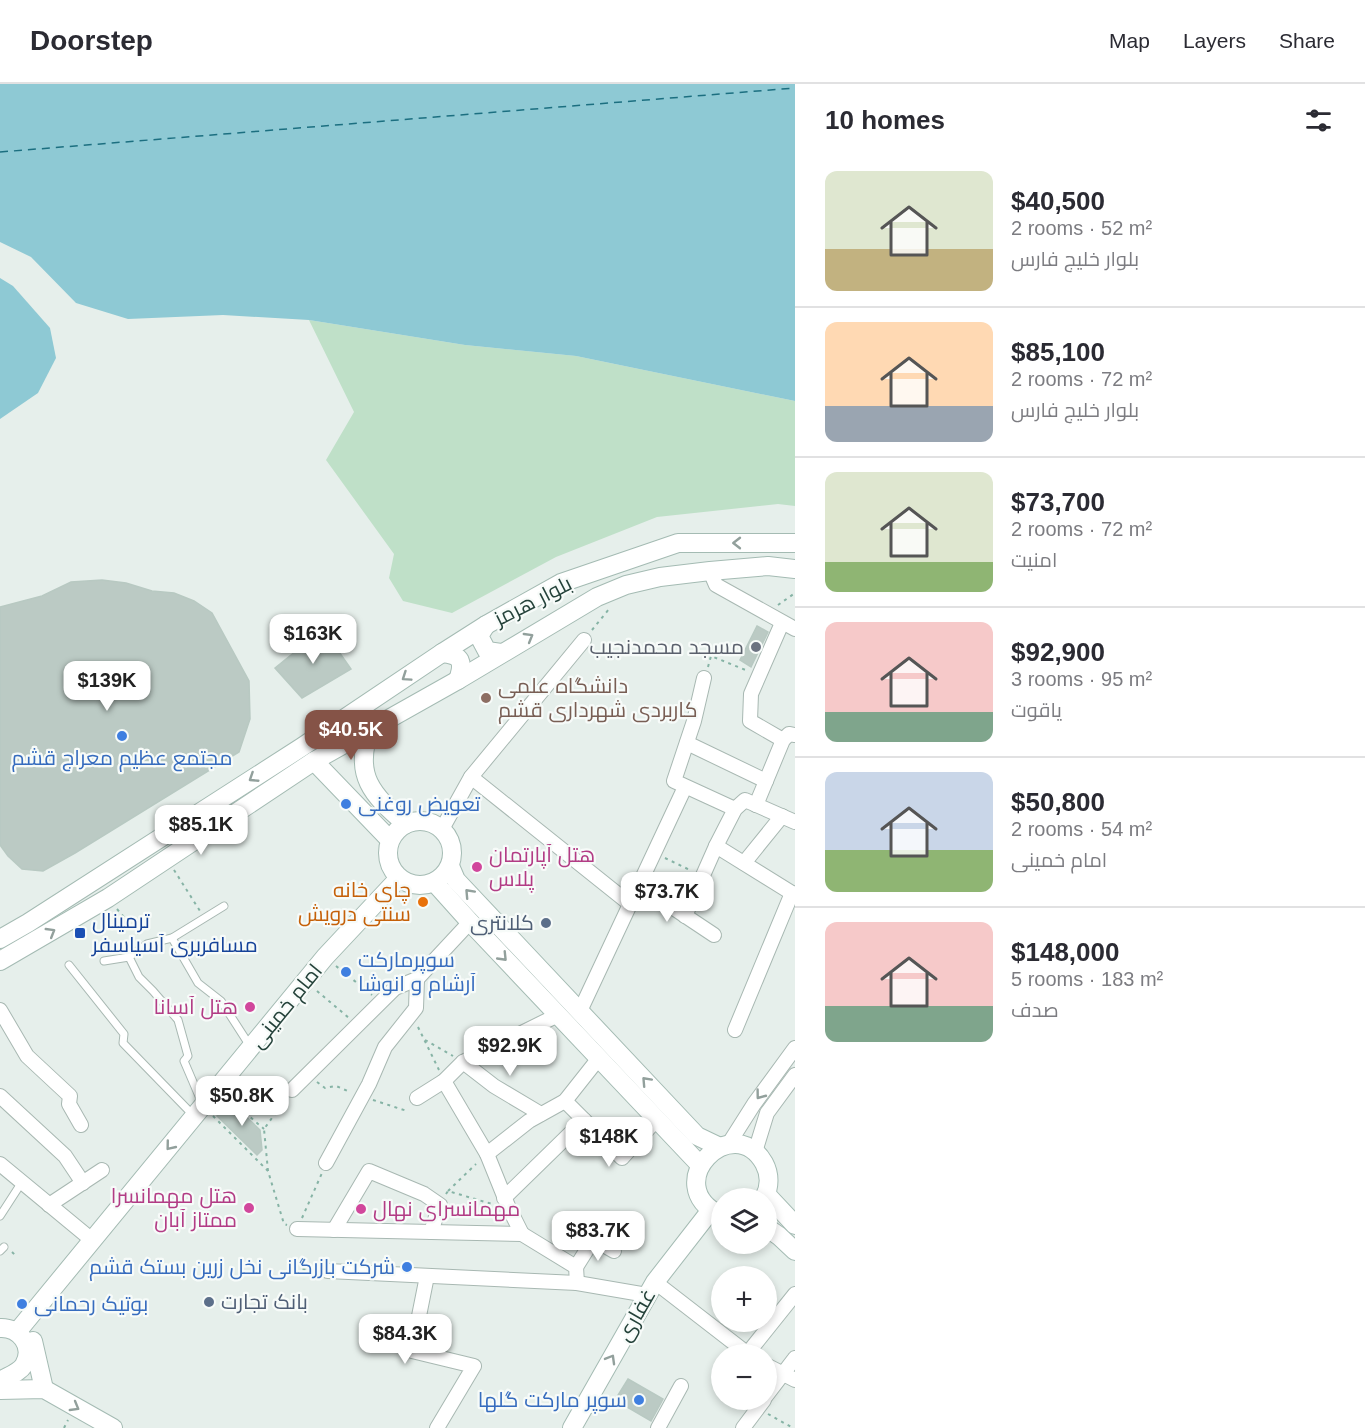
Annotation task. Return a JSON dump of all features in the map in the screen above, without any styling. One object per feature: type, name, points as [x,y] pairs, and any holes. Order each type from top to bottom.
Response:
[{"type":"main road","name":"بلوار هرمز","points":[[0,939],[302,747],[486,624],[561,583],[678,543],[795,543]]},
{"type":"main road","name":"بلوار هرمز","points":[[0,961],[108,898],[314,761],[458,680],[597,597],[626,585],[660,577],[768,566],[795,569]]},
{"type":"main road","points":[[486,624],[479,636],[481,644],[487,651],[501,653]]},
{"type":"main road","points":[[442,653],[453,654],[460,659],[463,668],[458,680]]},
{"type":"main road","points":[[370,729],[364,744],[362,760],[366,780],[386,806],[406,824]]},
{"type":"main road","points":[[314,761],[390,840]]},
{"type":"main road","points":[[425,821],[442,829],[453,850],[450,866],[444,876],[435,883],[416,886],[399,878],[393,872],[387,856],[390,840],[400,828],[406,824],[425,821]]},
{"type":"main road","points":[[450,866],[456,879],[697,1136],[724,1146]]},
{"type":"main road","name":"امام خمینی","points":[[15,1326],[92,1240],[325,957],[399,878]]},
{"type":"main road","points":[[435,883],[700,1165]]},
{"type":"main road","points":[[711,1208],[698,1194],[697,1174],[700,1165],[712,1151],[724,1146],[737,1145],[755,1152],[766,1167],[767,1188]]},
{"type":"main road","points":[[777,1208],[795,1225]]},
{"type":"main road","name":"غفاری","points":[[572,1428],[651,1288],[711,1219]]},
{"type":"main road","points":[[777,1235],[795,1251]]},
{"type":"main road","points":[[1,1384],[19,1371],[26,1360],[27,1348],[15,1326]]},
{"type":"main road","points":[[15,1326],[44,1389]]},
{"type":"main road","points":[[1,1384],[44,1389],[104,1426]]},
{"type":"street","points":[[710,571],[716,585],[795,629]]},
{"type":"street","points":[[756,805],[766,780],[789,738],[750,721],[751,694],[782,623]]},
{"type":"street","points":[[442,829],[471,777],[584,639]]},
{"type":"street","points":[[704,678],[674,781],[735,809]]},
{"type":"street","points":[[687,742],[766,780]]},
{"type":"street","points":[[471,777],[630,904]]},
{"type":"street","points":[[580,1011],[686,787]]},
{"type":"street","points":[[685,916],[735,809],[745,800],[789,819],[744,863]]},
{"type":"street","points":[[716,846],[793,894],[735,1030]]},
{"type":"street","points":[[639,885],[714,935]]},
{"type":"street","points":[[292,1090],[395,988],[417,979],[470,922]]},
{"type":"street","points":[[326,1163],[369,1084],[385,1047],[416,1008],[417,979]]},
{"type":"street","points":[[0,1010],[27,1056],[70,1096],[69,1104],[81,1125]]},
{"type":"street","points":[[417,1098],[444,1081],[463,1062],[558,1015]]},
{"type":"street","points":[[724,1146],[795,1048]]},
{"type":"street","points":[[487,1154],[529,1121],[565,1101],[599,1058]]},
{"type":"street","points":[[463,1062],[494,1086],[542,1114]]},
{"type":"street","points":[[755,1152],[767,1113],[795,1075]]},
{"type":"street","points":[[444,1081],[487,1154],[506,1203],[522,1234],[576,1268]]},
{"type":"street","points":[[565,1101],[622,1158],[657,1119]]},
{"type":"street","points":[[3,1105],[64,1156],[83,1183]]},
{"type":"street","points":[[506,1203],[584,1120]]},
{"type":"street","points":[[0,1164],[92,1240]]},
{"type":"street","points":[[49,1205],[102,1170]]},
{"type":"street","points":[[334,1230],[369,1171],[424,1194],[440,1205],[431,1232]]},
{"type":"street","points":[[565,1223],[614,1251]]},
{"type":"street","points":[[297,1229],[522,1234]]},
{"type":"street","points":[[578,1283],[576,1268],[593,1240]]},
{"type":"street","points":[[328,1271],[651,1288],[732,1344]]},
{"type":"street","points":[[427,1276],[412,1351],[474,1366],[437,1428]]},
{"type":"street","points":[[755,1344],[795,1293]]},
{"type":"street","points":[[777,1388],[789,1377],[795,1358]]},
{"type":"street","points":[[658,1428],[681,1386]]},
{"type":"street","points":[[743,1428],[756,1410]]},
{"type":"lane","points":[[104,961],[129,957],[147,944],[172,938],[224,906]]},
{"type":"lane","points":[[172,938],[198,982],[221,1001],[251,1049]]},
{"type":"lane","points":[[129,957],[139,977],[178,1020],[188,1056],[184,1061],[198,1111]]},
{"type":"lane","points":[[69,965],[124,1034],[123,1043],[198,1111]]},
{"type":"lane","points":[[0,1216],[22,1182]]},
{"type":"path","points":[[766,614],[795,593]]},
{"type":"path","points":[[584,639],[610,608]]},
{"type":"path","points":[[704,678],[711,656],[759,676]]},
{"type":"path","points":[[654,853],[703,876]]},
{"type":"path","points":[[167,857],[204,918]]},
{"type":"path","points":[[108,898],[147,944]]},
{"type":"path","points":[[325,957],[382,1002]]},
{"type":"path","points":[[306,981],[358,1026]]},
{"type":"path","points":[[412,1013],[444,1081]]},
{"type":"path","points":[[424,1040],[463,1062]]},
{"type":"path","points":[[217,1088],[264,1129]]},
{"type":"path","points":[[292,1090],[264,1129],[268,1172],[284,1224],[297,1229],[326,1163]]},
{"type":"path","points":[[198,1111],[268,1172]]},
{"type":"path","points":[[440,1205],[448,1191],[487,1154]]},
{"type":"path","points":[[448,1191],[506,1203]]},
{"type":"path","points":[[295,1269],[328,1271]]},
{"type":"path","points":[[773,1410],[793,1428]]},
{"type":"green space","points":[[309,320],[465,345],[576,356],[795,401],[795,506],[778,504],[657,517],[556,557],[452,613],[403,601],[389,578],[394,554],[326,460],[354,412]]},
{"type":"water","points":[[0,84],[795,84],[795,401],[576,356],[465,345],[309,320],[223,315],[128,319],[76,303],[31,257],[0,242]]},
{"type":"water","points":[[0,278],[13,286],[50,328],[56,358],[38,393],[0,419]]},
{"type":"building","name":"مجتمع عظیم معراج قشم","points":[[102,580],[126,583],[152,591],[174,593],[194,601],[212,613],[249,681],[250,719],[239,752],[43,871],[22,869],[0,845],[0,607],[42,596],[71,582]]},
{"type":"building","name":"مسجد محمدنجیب","points":[[757,626],[768,632],[751,667],[740,660]]},
{"type":"building","points":[[323,629],[351,669],[302,698],[275,668]]},
{"type":"building","points":[[230,1101],[260,1130],[262,1150],[257,1155],[217,1116]]},
{"type":"building","name":"سوپر مارکت گلها","points":[[628,1379],[663,1399],[651,1421],[615,1400]]},
{"type":"ferry route","points":[[0,152],[795,88]]},
{"type":"place","name":"مسجد محمدنجیب","points":[[756,647]]},
{"type":"place","name":"دانشگاه علمی کاربردی شهرداری قشم","points":[[486,698]]},
{"type":"place","name":"مجتمع عظیم معراج قشم","points":[[122,736]]},
{"type":"place","name":"تعویض روغنی","points":[[346,804]]},
{"type":"place","name":"هتل آپارتمان پلاس","points":[[477,867]]},
{"type":"place","name":"چای خانه سنتی درویش","points":[[423,902]]},
{"type":"place","name":"کلانتری","points":[[546,923]]},
{"type":"place","name":"ترمینال مسافربری آسیاسفر","points":[[80,933]]},
{"type":"place","name":"سوپرمارکت آرشام و انوشا","points":[[346,972]]},
{"type":"place","name":"هتل آسانا","points":[[250,1007]]},
{"type":"place","name":"هتل مهمانسرا ممتاز آبان","points":[[249,1208]]},
{"type":"place","name":"مهمانسرای نهال","points":[[361,1209]]},
{"type":"place","name":"شرکت بازرگانی نخل زرین بستک قشم","points":[[407,1267]]},
{"type":"place","name":"بانک تجارت","points":[[209,1302]]},
{"type":"place","name":"بوتیک رحمانی","points":[[22,1304]]},
{"type":"place","name":"سوپر مارکت گلها","points":[[639,1400]]}]
